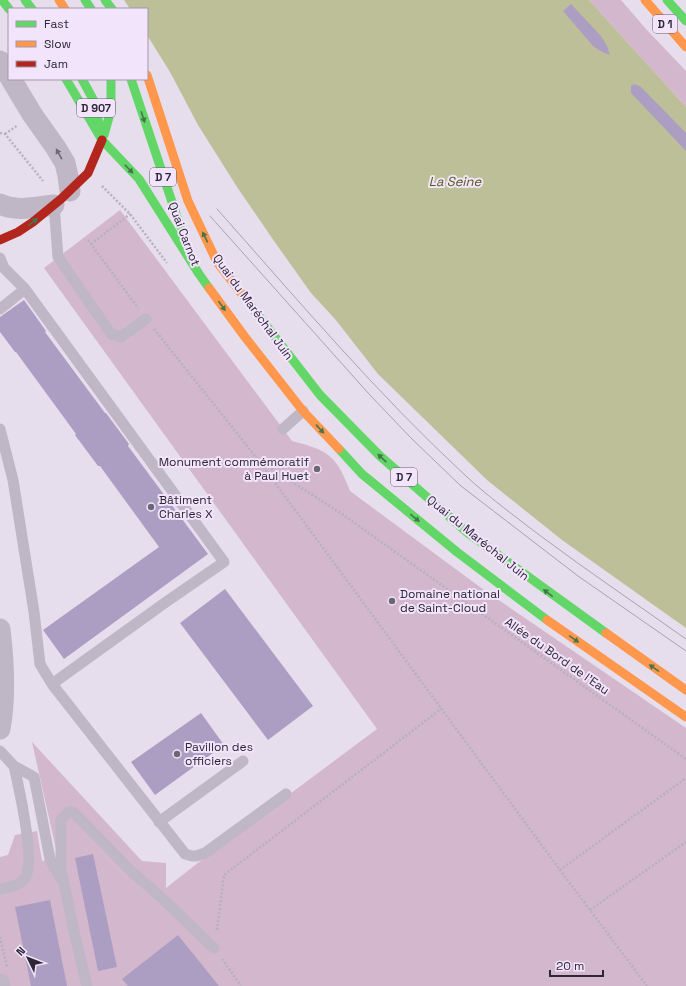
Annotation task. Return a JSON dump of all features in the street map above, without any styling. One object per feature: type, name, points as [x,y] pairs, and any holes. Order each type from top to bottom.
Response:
[{"type":"main road","points":[[2,0],[9,8]]},
{"type":"main road","points":[[25,0],[31,8]]},
{"type":"main road","name":"D 1","points":[[645,0],[686,47]]},
{"type":"main road","name":"D 1","points":[[667,0],[686,22]]},
{"type":"main road","name":"Quai Carnot","points":[[148,78],[188,201]]},
{"type":"main road","points":[[67,80],[102,140]]},
{"type":"main road","name":"D 907","points":[[83,80],[95,103],[102,140]]},
{"type":"main road","points":[[0,240],[18,232],[54,205],[88,173],[102,140],[111,110],[110,80]]},
{"type":"main road","name":"Quai Carnot","points":[[131,80],[173,207],[199,274]]},
{"type":"main road","name":"D 7","points":[[102,140],[139,179],[199,274]]},
{"type":"main road","name":"Quai du Maréchal Juin","points":[[188,201],[217,262],[320,395],[380,456],[468,533],[561,602],[686,690]]},
{"type":"main road","name":"Quai du Maréchal Juin","points":[[199,274],[245,338],[303,411],[362,474],[456,552],[547,620],[686,717]]},
{"type":"street","points":[[0,61],[8,74]]},
{"type":"street","points":[[12,80],[32,114],[65,163],[70,191]]},
{"type":"street","points":[[0,204],[6,207],[24,209],[54,205]]},
{"type":"street","points":[[0,628],[4,686],[3,712],[0,729]]},
{"type":"lane","points":[[54,205],[58,257],[111,334],[121,337],[146,319]]},
{"type":"lane","points":[[0,258],[4,268],[25,289],[224,562],[52,684]]},
{"type":"lane","points":[[0,309],[25,289]]},
{"type":"lane","points":[[283,429],[303,411]]},
{"type":"lane","points":[[0,430],[12,480],[34,612],[40,664],[52,684],[185,854],[196,856],[205,853],[286,794]]},
{"type":"lane","points":[[0,751],[14,766],[34,777],[50,859],[65,890]]},
{"type":"lane","points":[[160,822],[243,761]]},
{"type":"lane","points":[[0,889],[14,886],[21,882],[26,876],[28,868],[28,842],[14,766]]},
{"type":"lane","points":[[87,986],[61,869],[61,820],[68,812],[73,812],[130,870],[214,948]]},
{"type":"path","points":[[0,133],[5,134],[43,182]]},
{"type":"path","points":[[91,244],[130,214]]},
{"type":"path","points":[[88,240],[146,319],[259,461],[647,986]]},
{"type":"path","name":"Allée du Bord de l'Eau","points":[[259,461],[339,512],[686,759]]},
{"type":"path","points":[[241,986],[214,948],[224,875],[442,709]]},
{"type":"path","points":[[560,870],[686,778]]},
{"type":"path","points":[[590,910],[686,842]]},
{"type":"path","points":[[0,936],[3,980]]},
{"type":"shaded area","points":[[589,0],[621,0],[686,71],[686,107]]},
{"type":"shaded area","name":"Domaine national de Saint-Cloud","points":[[120,210],[292,441],[304,444],[330,456],[341,470],[350,491],[484,590],[686,728],[686,986],[0,986],[0,857],[8,855],[15,835],[37,831],[42,861],[58,858],[32,742],[142,861],[166,863],[166,888],[377,729],[44,268]]},
{"type":"water","name":"La Seine","points":[[124,0],[589,0],[686,107],[686,628],[562,540],[487,480],[378,374],[335,319],[311,293],[237,187],[198,125],[170,72],[148,37],[148,8],[129,8]]},
{"type":"building","points":[[571,4],[601,36],[610,55],[593,46],[563,11]]},
{"type":"building","points":[[634,84],[640,86],[686,133],[686,151],[631,93],[631,86]]},
{"type":"building","name":"Bâtiment Charles X","points":[[24,300],[46,331],[45,332],[129,444],[128,446],[208,554],[64,659],[43,630],[159,547],[0,332],[0,317]]},
{"type":"building","points":[[225,589],[313,706],[268,740],[180,623]]},
{"type":"building","name":"Pavillon des officiers","points":[[201,713],[224,745],[155,795],[131,762]]},
{"type":"building","points":[[93,854],[117,967],[98,971],[75,858]]},
{"type":"building","points":[[50,900],[67,986],[31,986],[15,907]]},
{"type":"building","points":[[178,935],[219,986],[128,986],[122,979]]},
{"type":"tram line","points":[[217,209],[370,380],[401,413],[467,477],[542,537],[686,639]]},
{"type":"tram line","points":[[210,216],[369,394],[412,439],[461,486],[578,576],[686,651]]},
{"type":"traffic: fast","points":[[2,0],[8,8]]},
{"type":"traffic: fast","points":[[25,0],[31,8]]},
{"type":"traffic: fast","points":[[85,0],[90,8]]},
{"type":"traffic: fast","points":[[105,0],[111,8]]},
{"type":"traffic: fast","points":[[667,0],[686,21]]},
{"type":"traffic: fast","points":[[67,80],[102,140]]},
{"type":"traffic: fast","points":[[83,80],[95,103],[102,140],[139,179],[209,288]]},
{"type":"traffic: fast","points":[[104,135],[111,110],[111,80]]},
{"type":"traffic: fast","points":[[131,80],[180,226]]},
{"type":"traffic: fast","points":[[241,293],[320,395],[380,456],[468,533],[606,633]]},
{"type":"traffic: fast","points":[[339,449],[362,474],[457,552],[547,620]]},
{"type":"traffic: slow","points":[[59,0],[64,8]]},
{"type":"traffic: slow","points":[[645,0],[686,47]]},
{"type":"traffic: slow","points":[[148,78],[188,201],[217,262],[241,293]]},
{"type":"traffic: slow","points":[[209,288],[303,411],[339,449]]},
{"type":"traffic: slow","points":[[547,620],[686,717]]},
{"type":"traffic: slow","points":[[606,633],[686,690]]},
{"type":"traffic: jam","points":[[0,240],[18,232],[33,222],[61,199],[88,173],[102,140]]},
{"type":"place","name":"Monument commémoratif à Paul Huet","points":[[317,469]]},
{"type":"place","name":"Bâtiment Charles X","points":[[151,507]]},
{"type":"place","name":"Domaine national de Saint-Cloud","points":[[392,601]]},
{"type":"place","name":"Pavillon des officiers","points":[[177,754]]}]
